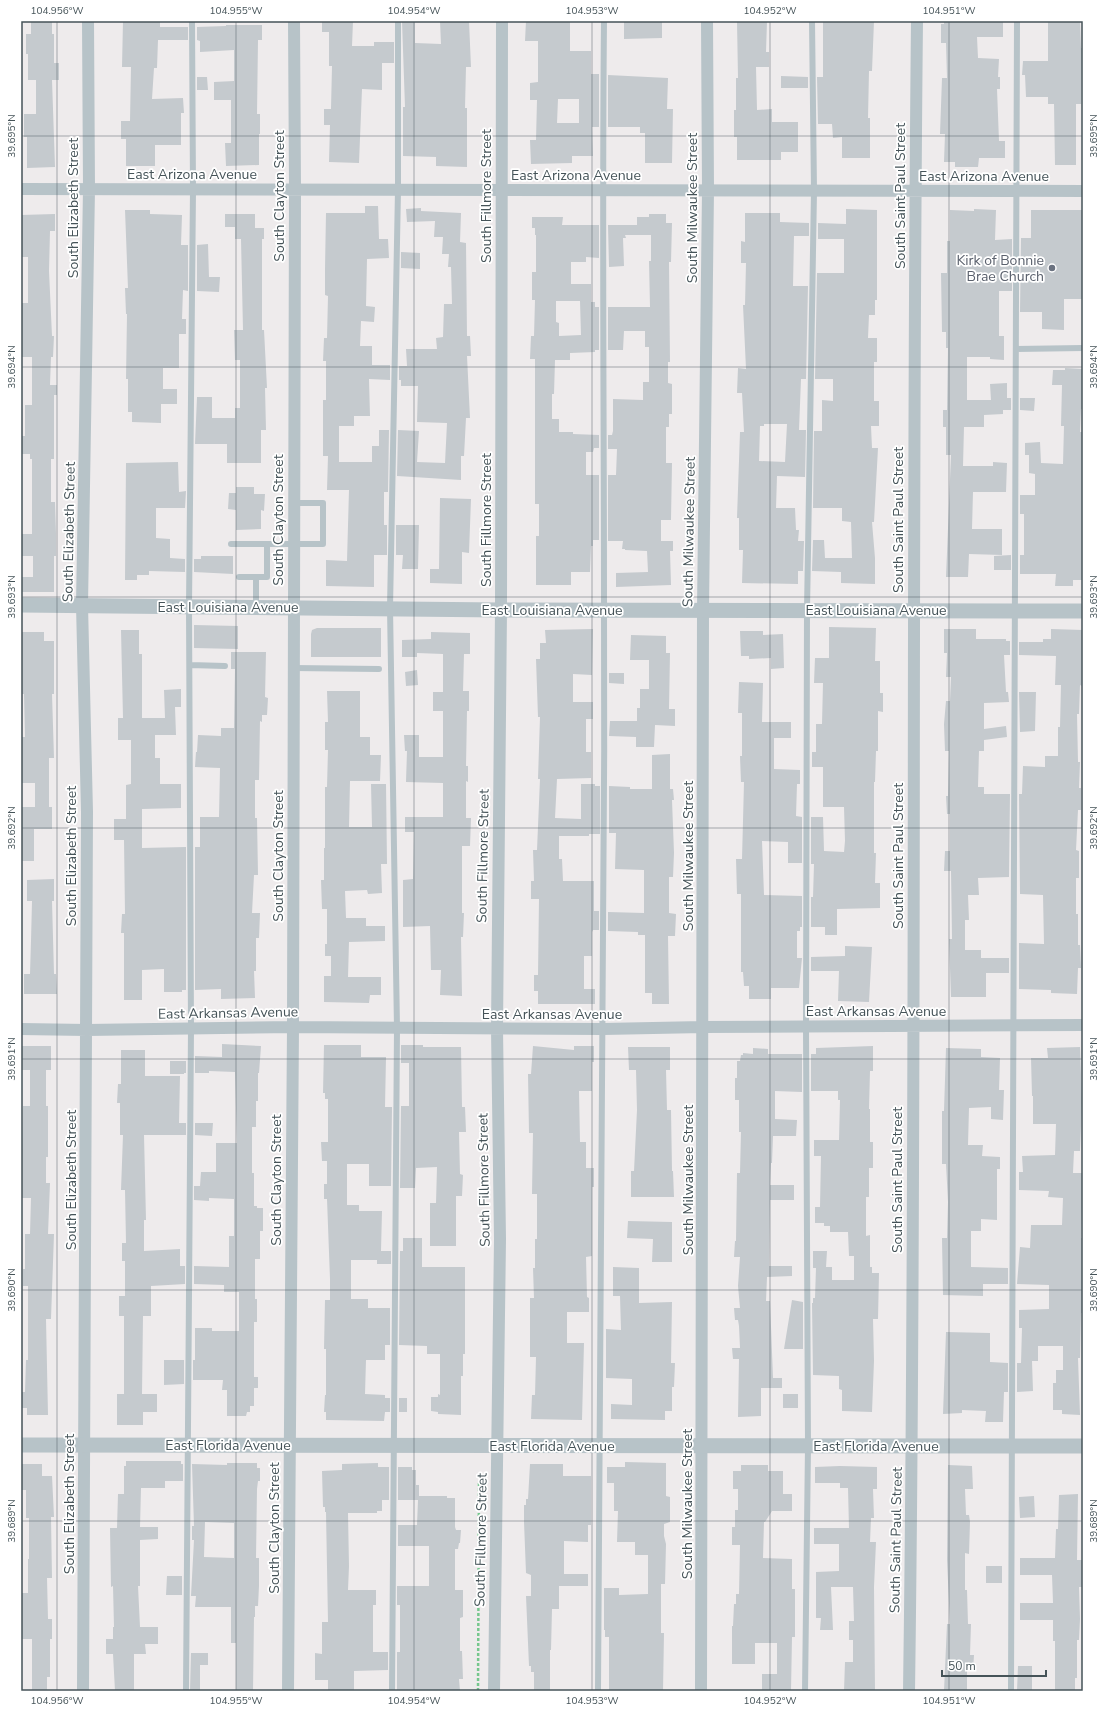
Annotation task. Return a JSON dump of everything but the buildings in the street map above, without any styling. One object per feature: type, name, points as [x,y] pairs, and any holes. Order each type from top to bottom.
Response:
[{"type":"street","name":"South Elizabeth Street","points":[[83,1691],[86,812],[82,605],[89,189],[88,21]]},
{"type":"street","name":"South Clayton Street","points":[[288,1691],[293,1027],[294,21]]},
{"type":"street","name":"South Fillmore Street","points":[[494,1691],[500,1239],[497,1029],[501,610],[502,21]]},
{"type":"street","name":"South Milwaukee Street","points":[[701,1691],[703,609],[708,190],[707,21]]},
{"type":"street","name":"South Saint Paul Street","points":[[909,1691],[912,1446],[913,610],[917,21]]},
{"type":"street","name":"East Arizona Avenue","points":[[21,189],[1083,191]]},
{"type":"street","name":"East Louisiana Avenue","points":[[21,605],[501,610],[703,609],[1083,611]]},
{"type":"street","name":"East Arkansas Avenue","points":[[21,1029],[86,1030],[293,1027],[603,1029],[1083,1025]]},
{"type":"street","name":"East Florida Avenue","points":[[21,1445],[1083,1446]]},
{"type":"lane","points":[[186,1691],[191,1028],[189,607],[193,190],[192,21]]},
{"type":"lane","points":[[392,1691],[397,1028],[390,608],[398,190],[398,21]]},
{"type":"lane","points":[[598,1691],[603,1029],[604,610],[602,190],[604,21]]},
{"type":"lane","points":[[805,1691],[808,1446],[806,1027],[807,610],[814,191],[812,21]]},
{"type":"lane","points":[[1011,1691],[1017,21]]},
{"type":"lane","points":[[1016,349],[1083,348]]},
{"type":"lane","points":[[231,544],[323,544],[323,503],[293,503]]},
{"type":"lane","points":[[239,577],[268,577],[267,544]]},
{"type":"lane","points":[[256,577],[256,607]]},
{"type":"lane","points":[[190,665],[225,666]]},
{"type":"lane","points":[[293,668],[379,669]]},
{"type":"path","points":[[478,1691],[479,1482]]},
{"type":"place","name":"Kirk of Bonnie Brae Church","points":[[1052,268]]}]
